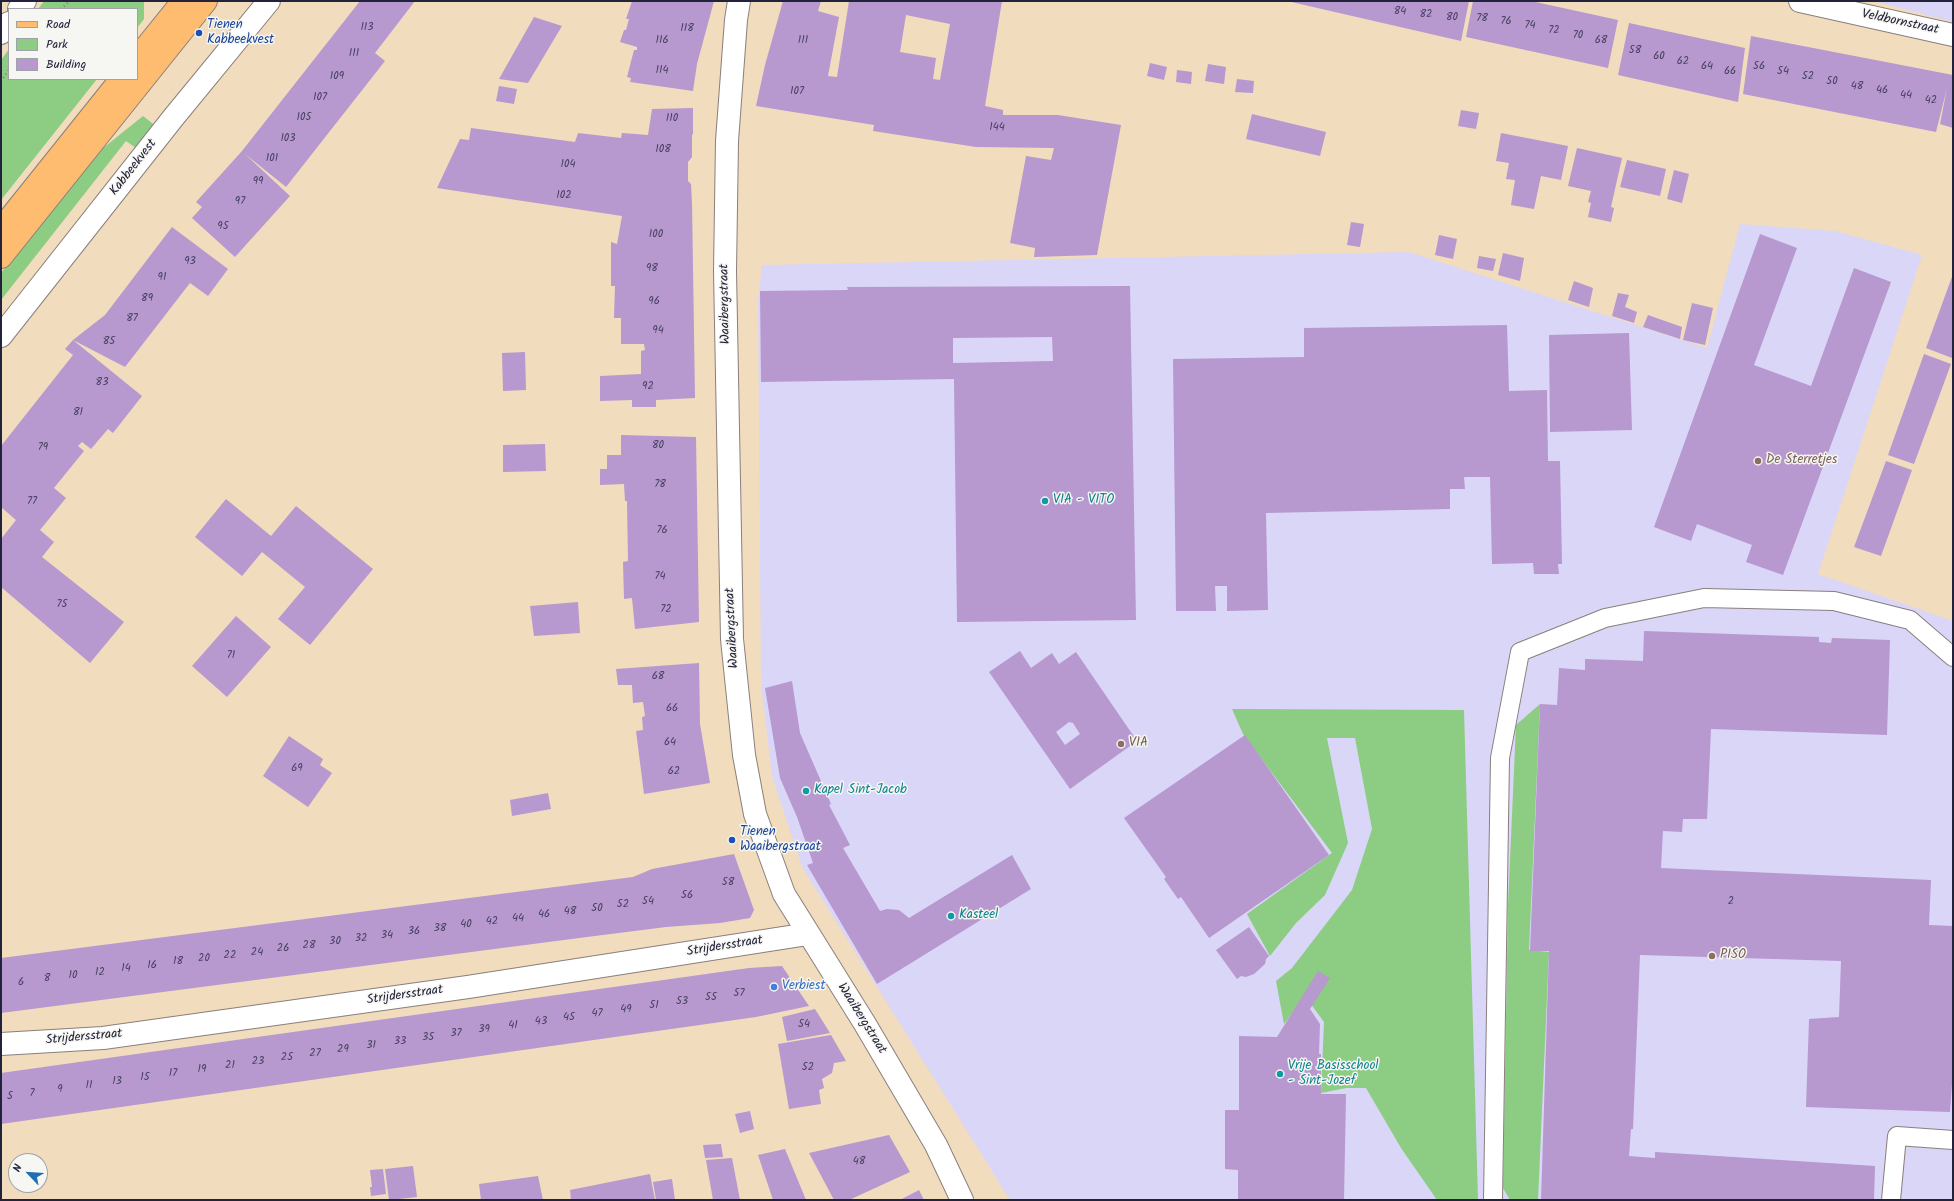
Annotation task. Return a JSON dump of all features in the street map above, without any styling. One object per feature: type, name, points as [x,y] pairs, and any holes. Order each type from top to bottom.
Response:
[{"type":"main road","points":[[1,258],[206,1]]},
{"type":"main road","points":[[138,57],[176,4]]},
{"type":"main road","points":[[1,229],[120,80]]},
{"type":"street","name":"Kabbeekvest","points":[[1,336],[168,124],[268,1]]},
{"type":"street","name":"Waaibergstraat","points":[[739,1],[736,20],[727,141],[725,271],[732,639],[744,756],[755,814],[784,894],[865,1024],[936,1145],[962,1200]]},
{"type":"street","name":"Veldbornstraat","points":[[1800,1],[1953,35]]},
{"type":"street","points":[[1,33],[8,23]]},
{"type":"street","name":"Strijdersstraat","points":[[1,1044],[103,1038],[468,987],[808,934]]},
{"type":"lane","points":[[1493,1200],[1500,758],[1520,652],[1605,618],[1704,598],[1834,601],[1910,620],[1953,657]]},
{"type":"lane","points":[[1891,1200],[1897,1136],[1953,1140]]},
{"type":"path","points":[[61,8],[70,1]]},
{"type":"path","points":[[1,81],[8,71]]},
{"type":"shaded area","points":[[1874,1],[1953,1],[1953,22]]},
{"type":"shaded area","name":"VIA","points":[[1740,224],[1835,231],[1922,255],[1818,574],[1953,621],[1953,1200],[1010,1200],[802,867],[772,776],[761,684],[758,300],[762,265],[1409,252],[1707,348]]},
{"type":"green space","points":[[44,1],[144,1],[144,19],[138,27],[138,8],[39,8]]},
{"type":"green space","points":[[8,50],[8,80],[96,80],[1,200],[1,60]]},
{"type":"green space","points":[[143,116],[157,127],[139,150],[126,141],[1,300],[1,273],[97,153]]},
{"type":"green space","points":[[1540,704],[1529,950],[1549,952],[1538,1200],[1510,1200],[1503,1188],[1508,905],[1516,725]]},
{"type":"green space","points":[[1232,709],[1464,710],[1478,1200],[1437,1200],[1401,1148],[1366,1088],[1346,1088],[1321,1093],[1324,1022],[1305,996],[1284,1024],[1276,981],[1292,968],[1352,890],[1372,829],[1355,738],[1327,738],[1348,843],[1325,895],[1296,923],[1270,956],[1247,914],[1332,853],[1243,734]]},
{"type":"building","points":[[360,1],[415,1],[375,53],[385,61],[286,187],[245,154],[290,196],[235,257],[192,218],[202,207],[196,202],[242,151]]},
{"type":"building","points":[[632,1],[714,1],[697,64],[693,91],[630,82],[631,78],[627,77],[634,50],[637,50],[637,47],[620,42],[624,30],[626,30],[629,19],[626,19]]},
{"type":"building","points":[[783,1],[821,1],[818,11],[839,17],[828,76],[837,77],[849,1],[1002,1],[985,106],[1003,110],[1003,115],[1058,115],[1121,125],[1097,255],[1034,257],[1035,248],[1010,243],[1026,156],[1051,160],[1054,148],[976,147],[873,131],[874,125],[756,106],[765,65]],"holes":[[[906,15],[950,24],[940,80],[933,79],[936,58],[900,52]]]},
{"type":"building","points":[[1287,1],[1469,1],[1461,41]]},
{"type":"building","points":[[1473,1],[1531,1],[1618,20],[1608,68],[1466,37]]},
{"type":"building","points":[[534,17],[562,26],[528,83],[499,79]]},
{"type":"building","points":[[1629,23],[1745,48],[1738,102],[1618,75]]},
{"type":"building","points":[[1751,36],[1953,75],[1953,128],[1940,124],[1947,88],[1936,132],[1743,94]]},
{"type":"building","points":[[1150,63],[1167,67],[1164,80],[1147,76]]},
{"type":"building","points":[[1208,64],[1226,67],[1224,84],[1205,81]]},
{"type":"building","points":[[1177,70],[1192,72],[1191,84],[1176,82]]},
{"type":"building","points":[[1237,79],[1254,81],[1253,93],[1235,92]]},
{"type":"building","points":[[499,86],[517,89],[514,104],[496,101]]},
{"type":"building","points":[[693,108],[692,157],[688,162],[688,181],[691,184],[692,203],[695,398],[656,400],[656,407],[632,407],[632,400],[600,401],[600,376],[641,374],[641,351],[645,350],[644,344],[621,344],[621,318],[614,318],[615,286],[611,286],[611,242],[617,244],[622,216],[437,188],[460,139],[469,140],[471,128],[575,142],[578,133],[621,138],[622,133],[648,135],[652,109]]},
{"type":"building","points":[[1461,110],[1479,113],[1476,129],[1458,126]]},
{"type":"building","points":[[1252,114],[1326,132],[1320,156],[1246,139]]},
{"type":"building","points":[[1501,133],[1568,146],[1561,180],[1541,176],[1534,209],[1511,205],[1515,180],[1506,179],[1509,163],[1496,161]]},
{"type":"building","points":[[1577,148],[1622,158],[1611,207],[1614,208],[1611,222],[1588,217],[1591,203],[1588,202],[1591,191],[1568,186]]},
{"type":"building","points":[[1627,160],[1666,169],[1660,196],[1620,187]]},
{"type":"building","points":[[1674,170],[1689,174],[1682,203],[1667,199]]},
{"type":"building","points":[[1351,222],[1364,224],[1360,247],[1347,245]]},
{"type":"building","points":[[172,227],[228,269],[208,296],[190,283],[125,367],[73,340],[105,315]]},
{"type":"building","points":[[1760,234],[1797,248],[1754,365],[1811,386],[1854,268],[1891,282],[1783,575],[1746,562],[1752,545],[1697,524],[1691,541],[1654,527]]},
{"type":"building","points":[[1439,235],[1457,239],[1453,259],[1435,255]]},
{"type":"building","points":[[1503,253],[1524,258],[1520,281],[1498,275]]},
{"type":"building","points":[[1479,256],[1496,259],[1493,271],[1477,268]]},
{"type":"building","points":[[1953,274],[1953,356],[1952,358],[1926,348]]},
{"type":"building","points":[[1574,281],[1593,288],[1589,307],[1568,300]]},
{"type":"building","name":"VIA - VITO","points":[[1130,286],[1136,620],[957,622],[954,379],[761,382],[760,291],[848,290],[847,287]],"holes":[[[1052,337],[1053,361],[953,363],[953,338]]]},
{"type":"building","points":[[1618,293],[1629,295],[1625,307],[1637,312],[1634,323],[1612,316]]},
{"type":"building","points":[[1692,303],[1713,308],[1705,345],[1683,340]]},
{"type":"building","points":[[1648,315],[1682,327],[1680,339],[1643,327]]},
{"type":"building","points":[[1507,325],[1509,391],[1547,390],[1548,461],[1560,461],[1562,564],[1558,564],[1559,574],[1534,574],[1533,563],[1492,564],[1490,477],[1464,477],[1465,489],[1450,489],[1450,509],[1266,513],[1268,610],[1227,611],[1227,586],[1215,586],[1216,611],[1176,611],[1173,359],[1304,357],[1304,328]]},
{"type":"building","points":[[1629,333],[1632,430],[1550,432],[1549,335]]},
{"type":"building","points":[[73,340],[142,396],[113,433],[108,429],[91,449],[82,442],[78,446],[84,451],[54,488],[66,498],[40,530],[54,542],[42,557],[124,622],[90,663],[1,587],[1,539],[16,520],[1,507],[1,446],[73,355],[65,349]]},
{"type":"building","points":[[525,352],[526,390],[503,391],[502,353]]},
{"type":"building","points":[[1924,354],[1951,364],[1914,464],[1888,455]]},
{"type":"building","points":[[621,435],[696,437],[699,622],[635,629],[632,598],[624,599],[623,562],[628,561],[627,501],[625,501],[624,484],[600,485],[600,469],[607,469],[607,455],[621,455]]},
{"type":"building","points":[[545,444],[546,471],[503,472],[503,445]]},
{"type":"building","points":[[1886,461],[1912,470],[1881,556],[1854,547]]},
{"type":"building","points":[[226,499],[271,536],[296,506],[373,569],[310,645],[278,619],[305,587],[262,552],[242,576],[195,537]]},
{"type":"building","points":[[578,602],[580,633],[534,636],[530,606]]},
{"type":"building","points":[[236,616],[271,647],[227,697],[192,666]]},
{"type":"building","name":"PISO","points":[[1644,631],[1819,637],[1819,642],[1831,643],[1832,638],[1890,640],[1887,735],[1711,729],[1707,819],[1683,819],[1682,832],[1663,831],[1661,868],[1931,880],[1929,925],[1953,926],[1953,1070],[1950,1112],[1806,1107],[1809,1019],[1839,1017],[1841,961],[1640,955],[1633,1129],[1631,1129],[1629,1156],[1655,1158],[1655,1152],[1875,1166],[1874,1200],[1541,1200],[1549,951],[1530,951],[1540,704],[1557,705],[1559,668],[1585,670],[1585,659],[1643,661]]},
{"type":"building","name":"VIA","points":[[1020,651],[1031,668],[1052,653],[1059,664],[1076,652],[1137,741],[1070,789],[989,672]],"holes":[[[1069,722],[1073,723],[1080,734],[1065,745],[1056,732]]]},
{"type":"building","points":[[699,663],[700,724],[710,783],[644,794],[636,731],[643,730],[642,717],[645,716],[643,702],[633,703],[632,685],[618,685],[616,669]]},
{"type":"building","name":"Kasteel","points":[[792,681],[800,733],[831,804],[829,805],[850,845],[843,848],[880,911],[887,909],[899,910],[909,918],[1012,855],[1031,889],[877,984],[807,865],[813,863],[797,817],[780,778],[765,688]]},
{"type":"building","points":[[1245,735],[1329,855],[1209,938],[1181,897],[1178,899],[1164,879],[1166,877],[1124,818]]},
{"type":"building","points":[[289,736],[323,759],[320,765],[332,773],[308,807],[263,776]]},
{"type":"building","points":[[548,793],[551,809],[512,816],[510,800]]},
{"type":"building","points":[[734,854],[754,910],[750,918],[720,923],[666,927],[587,937],[1,1013],[1,958],[633,877],[652,869]]},
{"type":"building","points":[[1249,927],[1269,956],[1266,959],[1265,964],[1254,974],[1246,977],[1241,976],[1237,979],[1216,950]]},
{"type":"building","points":[[782,966],[809,1006],[756,1017],[1,1124],[1,1073],[749,968]]},
{"type":"building","name":"Vrije Basisschool - Sint-Jozef","points":[[1318,971],[1330,978],[1310,1009],[1320,1024],[1319,1054],[1321,1054],[1321,1094],[1346,1094],[1344,1200],[1238,1200],[1238,1170],[1225,1169],[1225,1110],[1239,1110],[1239,1036],[1277,1037]]},
{"type":"building","points":[[815,1009],[830,1033],[787,1041],[782,1017]]},
{"type":"building","points":[[831,1035],[846,1061],[834,1063],[832,1073],[822,1079],[824,1088],[819,1090],[821,1104],[789,1109],[778,1044]]},
{"type":"building","points":[[750,1111],[754,1129],[740,1133],[735,1114]]},
{"type":"building","points":[[889,1135],[910,1172],[849,1200],[834,1200],[809,1153]]},
{"type":"building","points":[[721,1144],[723,1157],[705,1158],[703,1145]]},
{"type":"building","points":[[785,1149],[806,1200],[773,1200],[758,1155]]},
{"type":"building","points":[[732,1158],[740,1200],[713,1200],[706,1160]]},
{"type":"building","points":[[413,1166],[417,1197],[389,1200],[385,1169]]},
{"type":"building","points":[[383,1169],[386,1194],[371,1196],[370,1187],[372,1187],[370,1170]]},
{"type":"building","points":[[650,1174],[655,1200],[571,1200],[570,1190]]},
{"type":"building","points":[[538,1176],[543,1200],[481,1200],[479,1184]]},
{"type":"building","points":[[672,1179],[675,1200],[656,1200],[653,1182]]},
{"type":"building","points":[[919,1190],[924,1200],[900,1200]]},
{"type":"place","name":"Tienen Kabbeekvest","points":[[199,33]]},
{"type":"place","name":"De Sterretjes","points":[[1758,461]]},
{"type":"place","name":"VIA - VITO","points":[[1045,501]]},
{"type":"place","name":"VIA","points":[[1121,744]]},
{"type":"place","name":"Kapel Sint-Jacob","points":[[806,791]]},
{"type":"place","name":"Tienen Waaibergstraat","points":[[732,840]]},
{"type":"place","name":"Kasteel","points":[[951,916]]},
{"type":"place","name":"PISO","points":[[1712,956]]},
{"type":"place","name":"Verbiest","points":[[774,987]]},
{"type":"place","name":"Vrije Basisschool - Sint-Jozef","points":[[1280,1074]]}]
